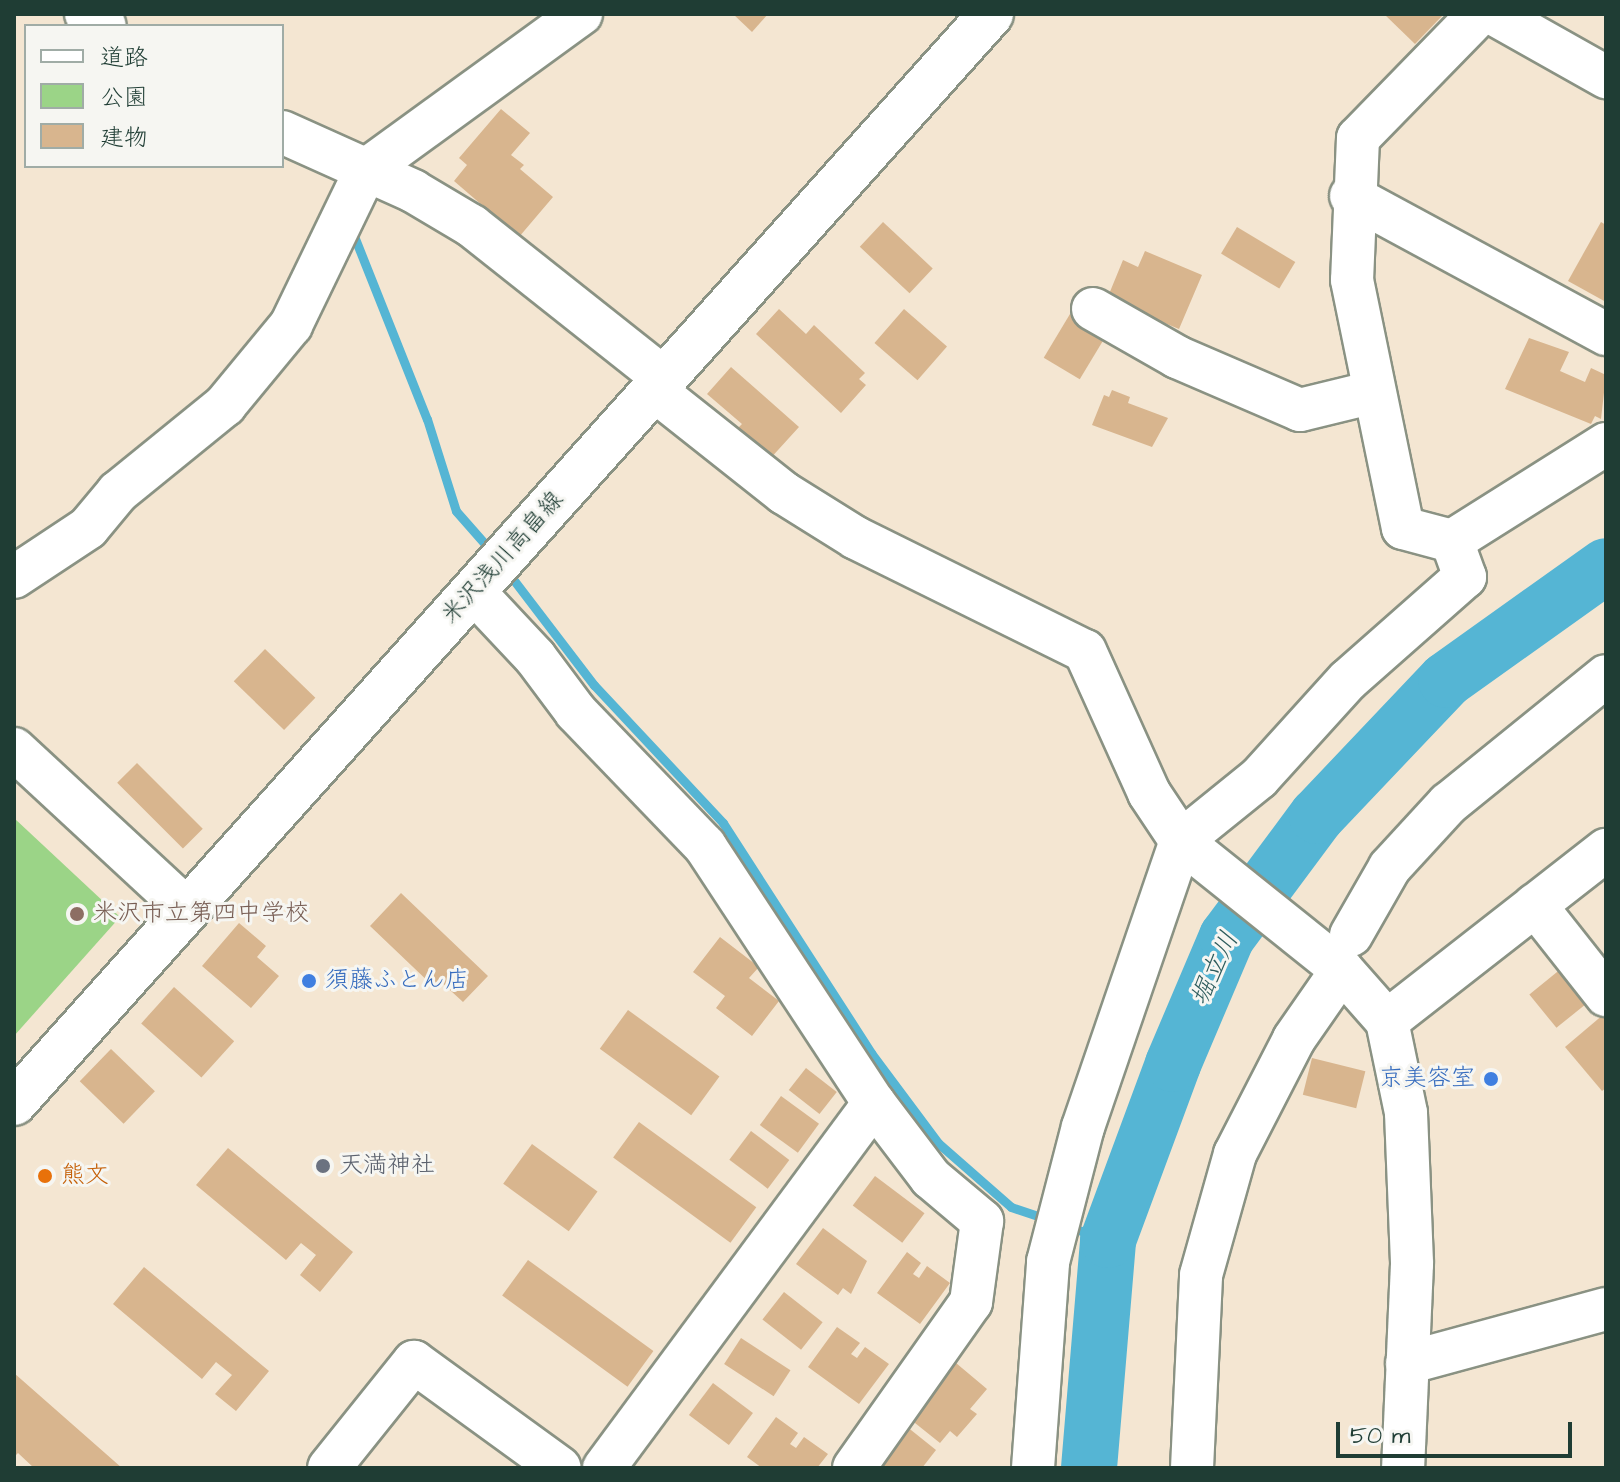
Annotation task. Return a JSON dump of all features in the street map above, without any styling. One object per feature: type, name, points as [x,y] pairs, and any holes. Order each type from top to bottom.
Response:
[{"type":"main road","name":"米沢浅川高畠線","points":[[14,1103],[991,14]]},
{"type":"street","points":[[14,577],[88,528],[118,492],[225,405],[291,325],[370,173],[581,14]]},
{"type":"street","points":[[1479,14],[1358,138],[1351,196],[1352,280],[1403,528],[1452,541],[1606,444]]},
{"type":"street","points":[[1494,14],[1606,77]]},
{"type":"street","points":[[284,133],[413,191],[472,226],[784,493],[856,538],[1085,651],[1149,793],[1181,841],[1214,869],[1340,954],[1387,1021],[1406,1113],[1412,1264],[1403,1468]]},
{"type":"street","points":[[1351,196],[1606,334]]},
{"type":"street","points":[[1093,309],[1177,357],[1300,410],[1374,392]]},
{"type":"street","points":[[1033,1468],[1048,1262],[1083,1127],[1181,841],[1259,778],[1348,680],[1465,577],[1452,541]]},
{"type":"street","points":[[473,591],[639,780],[705,846],[874,1103],[931,1178],[982,1221],[971,1302],[854,1468]]},
{"type":"street","points":[[1192,1468],[1201,1275],[1235,1154],[1294,1039],[1390,867],[1448,804],[1606,676]]},
{"type":"street","points":[[14,749],[188,910]]},
{"type":"street","points":[[1387,1021],[1606,850]]},
{"type":"street","points":[[1535,905],[1606,995]]},
{"type":"street","points":[[604,1468],[874,1103]]},
{"type":"street","points":[[1407,1363],[1606,1309]]},
{"type":"street","points":[[329,1468],[414,1362],[560,1468]]},
{"type":"green space","points":[[14,818],[120,917],[14,1036]]},
{"type":"building","points":[[733,14],[768,14],[752,32]]},
{"type":"building","points":[[1384,14],[1440,14],[1442,16],[1415,44]]},
{"type":"building","points":[[501,109],[530,133],[511,155],[524,165],[520,169],[553,197],[519,237],[454,181],[467,165],[459,158]]},
{"type":"building","points":[[883,222],[933,268],[910,293],[860,247]]},
{"type":"building","points":[[1601,222],[1606,225],[1606,302],[1568,281]]},
{"type":"building","points":[[1237,227],[1295,262],[1279,289],[1221,254]]},
{"type":"building","points":[[1145,251],[1202,275],[1179,329],[1107,299],[1123,260],[1138,267]]},
{"type":"building","points":[[779,309],[806,334],[814,325],[865,373],[859,379],[866,385],[841,413],[756,334]]},
{"type":"building","points":[[904,309],[947,346],[917,380],[874,343]]},
{"type":"building","points":[[1070,314],[1106,336],[1080,379],[1044,358]]},
{"type":"building","points":[[1529,338],[1569,352],[1560,371],[1585,382],[1591,368],[1606,375],[1601,419],[1595,416],[1591,424],[1505,389]]},
{"type":"building","points":[[731,367],[799,427],[768,461],[735,431],[742,424],[707,394]]},
{"type":"building","points":[[1112,390],[1130,397],[1128,403],[1168,418],[1152,447],[1092,425],[1104,395],[1109,397]]},
{"type":"building","points":[[265,649],[315,698],[284,730],[234,681]]},
{"type":"building","points":[[137,763],[203,829],[183,849],[117,783]]},
{"type":"building","points":[[401,893],[488,976],[463,1002],[439,980],[434,987],[370,926]]},
{"type":"building","points":[[239,923],[266,946],[257,957],[279,976],[251,1008],[202,966]]},
{"type":"building","points":[[720,937],[759,967],[749,978],[779,1001],[752,1036],[716,1008],[725,996],[693,972]]},
{"type":"building","points":[[1562,968],[1589,1001],[1556,1028],[1529,994]]},
{"type":"building","points":[[174,987],[234,1041],[201,1078],[141,1023]]},
{"type":"building","points":[[628,1010],[719,1076],[691,1115],[600,1049]]},
{"type":"building","points":[[1604,1014],[1606,1088],[1602,1091],[1565,1047]]},
{"type":"building","points":[[111,1049],[155,1091],[124,1124],[80,1081]]},
{"type":"building","points":[[1312,1058],[1365,1071],[1356,1108],[1303,1095]]},
{"type":"building","points":[[806,1068],[837,1092],[819,1114],[789,1090]]},
{"type":"building","points":[[781,1096],[819,1124],[798,1153],[760,1125]]},
{"type":"building","points":[[639,1122],[756,1207],[730,1243],[613,1158]]},
{"type":"building","points":[[751,1131],[789,1160],[768,1189],[729,1160]]},
{"type":"building","points":[[532,1144],[598,1192],[569,1231],[503,1184]]},
{"type":"building","points":[[228,1148],[353,1252],[320,1292],[300,1275],[316,1255],[301,1243],[286,1260],[196,1185]]},
{"type":"building","points":[[875,1176],[925,1213],[902,1243],[853,1206]]},
{"type":"building","points":[[823,1228],[867,1261],[851,1294],[843,1288],[838,1295],[796,1264]]},
{"type":"building","points":[[907,1252],[921,1263],[913,1274],[919,1278],[927,1266],[950,1283],[920,1324],[877,1293]]},
{"type":"building","points":[[528,1260],[653,1351],[628,1387],[502,1296]]},
{"type":"building","points":[[144,1267],[269,1371],[236,1411],[215,1394],[232,1375],[216,1362],[202,1379],[113,1304]]},
{"type":"building","points":[[784,1292],[823,1322],[801,1350],[762,1320]]},
{"type":"building","points":[[837,1327],[860,1343],[851,1354],[857,1358],[865,1347],[889,1364],[859,1404],[808,1367]]},
{"type":"building","points":[[741,1338],[790,1370],[774,1396],[724,1364]]},
{"type":"building","points":[[956,1363],[987,1389],[970,1409],[977,1414],[957,1437],[950,1431],[940,1443],[910,1419]]},
{"type":"building","points":[[14,1373],[122,1468],[34,1468],[18,1453],[14,1457]]},
{"type":"building","points":[[713,1383],[753,1413],[729,1445],[689,1415]]},
{"type":"building","points":[[776,1417],[798,1433],[790,1444],[796,1448],[804,1437],[828,1454],[817,1468],[762,1468],[747,1457]]},
{"type":"building","points":[[906,1426],[936,1450],[922,1468],[879,1468]]},
{"type":"waterway","points":[[354,236],[427,419],[456,511],[492,552]]},
{"type":"waterway","name":"堀立川","points":[[1089,1468],[1108,1240],[1173,1064],[1227,937],[1317,816],[1446,680],[1606,566]]},
{"type":"waterway","points":[[506,570],[594,685],[723,823],[871,1053],[938,1143],[1011,1207],[1050,1220]]},
{"type":"waterway","points":[[1067,1226],[1108,1240]]},
{"type":"place","name":"米沢市立第四中学校","points":[[77,914]]},
{"type":"place","name":"須藤ふとん店","points":[[309,981]]},
{"type":"place","name":"京美容室","points":[[1491,1079]]},
{"type":"place","name":"天満神社","points":[[323,1166]]},
{"type":"place","name":"熊文","points":[[45,1176]]}]
